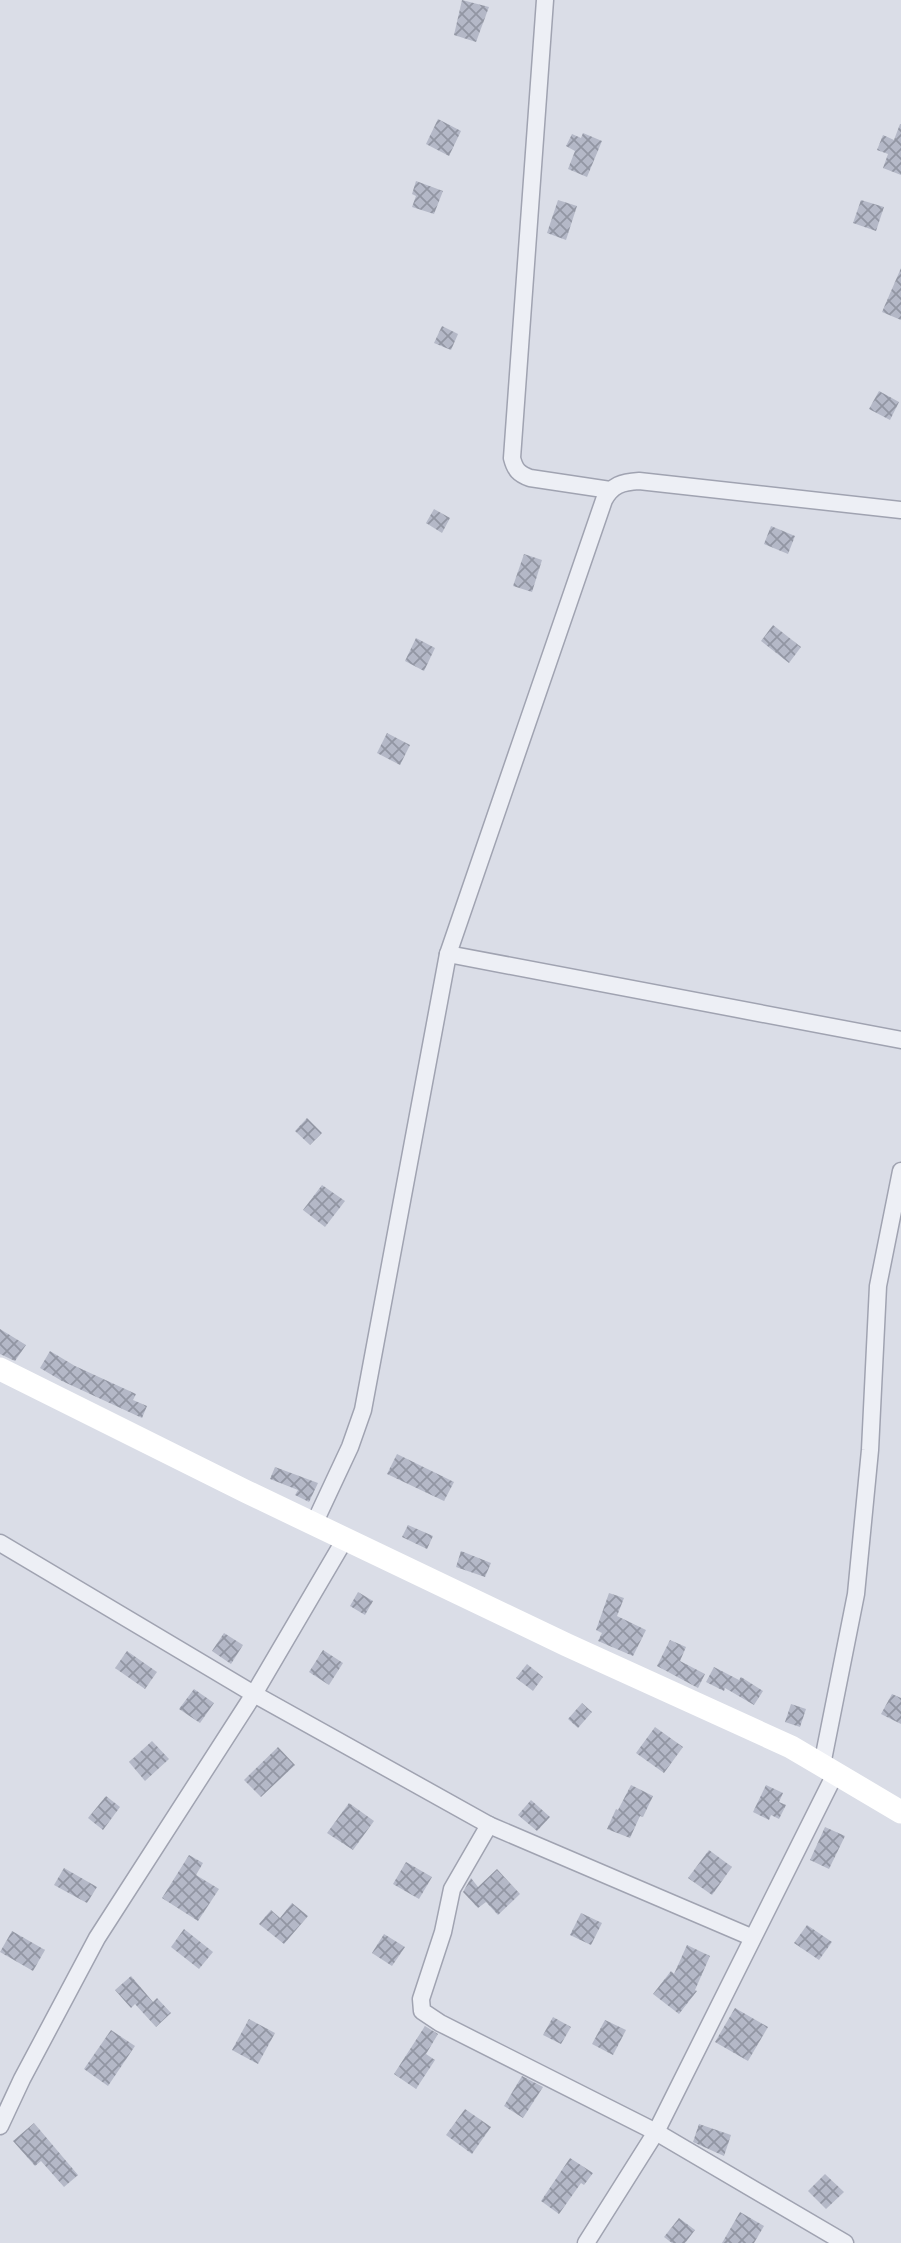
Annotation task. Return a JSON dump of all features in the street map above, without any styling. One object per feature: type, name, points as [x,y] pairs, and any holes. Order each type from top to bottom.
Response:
[{"type":"main road","points":[[0,1369],[345,1539],[567,1645],[791,1747],[901,1812]]},
{"type":"street","points":[[545,0],[512,458],[514,468],[521,475],[530,478],[610,490],[627,481],[639,481],[901,510]]},
{"type":"street","points":[[314,1524],[350,1447],[363,1410],[448,954],[594,526],[610,490]]},
{"type":"street","points":[[448,954],[901,1040]]},
{"type":"street","points":[[586,2243],[656,2132],[751,1937],[828,1769],[856,1594],[870,1450],[878,1286],[901,1171]]},
{"type":"street","points":[[0,2126],[97,1938],[254,1694],[345,1539]]},
{"type":"street","points":[[0,1543],[254,1694],[489,1825],[751,1937]]},
{"type":"street","points":[[489,1825],[452,1889],[443,1933],[421,1998],[422,2011],[440,2023],[656,2132],[845,2243]]},
{"type":"building","points":[[462,0],[489,7],[476,42],[454,35]]},
{"type":"building","points":[[438,119],[461,131],[449,156],[426,144]]},
{"type":"building","points":[[900,124],[901,175],[883,168],[888,154],[877,150],[883,135],[894,140]]},
{"type":"building","points":[[583,133],[602,141],[587,177],[568,169],[575,151],[566,146],[572,134],[581,138]]},
{"type":"building","points":[[416,181],[443,191],[434,214],[412,207],[416,196],[412,194]]},
{"type":"building","points":[[558,200],[577,206],[566,240],[547,233]]},
{"type":"building","points":[[861,200],[884,207],[876,231],[853,223]]},
{"type":"building","points":[[901,268],[901,320],[882,312]]},
{"type":"building","points":[[442,326],[458,334],[451,350],[434,343]]},
{"type":"building","points":[[879,391],[899,402],[890,420],[869,409]]},
{"type":"building","points":[[434,509],[450,518],[442,533],[426,523]]},
{"type":"building","points":[[771,526],[795,536],[788,554],[764,544]]},
{"type":"building","points":[[524,554],[542,560],[532,592],[513,586]]},
{"type":"building","points":[[773,625],[801,647],[789,663],[761,641]]},
{"type":"building","points":[[416,638],[435,648],[424,671],[405,661]]},
{"type":"building","points":[[387,733],[410,745],[400,765],[377,753]]},
{"type":"building","points":[[307,1118],[322,1133],[310,1145],[295,1131]]},
{"type":"building","points":[[322,1185],[345,1201],[325,1227],[303,1210]]},
{"type":"building","points":[[0,1329],[26,1345],[15,1361],[0,1354]]},
{"type":"building","points":[[50,1351],[75,1366],[136,1394],[133,1400],[147,1406],[142,1418],[40,1368]]},
{"type":"building","points":[[397,1454],[454,1482],[444,1501],[387,1474]]},
{"type":"building","points":[[275,1467],[318,1483],[309,1502],[295,1495],[298,1490],[270,1479]]},
{"type":"building","points":[[408,1525],[433,1536],[427,1549],[402,1537]]},
{"type":"building","points":[[461,1551],[491,1563],[485,1577],[456,1567]]},
{"type":"building","points":[[358,1592],[373,1601],[365,1615],[350,1606]]},
{"type":"building","points":[[609,1593],[624,1598],[617,1616],[646,1630],[633,1656],[598,1641],[602,1633],[596,1630]]},
{"type":"building","points":[[224,1633],[243,1645],[231,1664],[212,1651]]},
{"type":"building","points":[[670,1640],[686,1647],[680,1661],[705,1674],[698,1688],[657,1666]]},
{"type":"building","points":[[323,1650],[343,1663],[329,1685],[309,1672]]},
{"type":"building","points":[[127,1651],[157,1672],[145,1689],[115,1668]]},
{"type":"building","points":[[527,1664],[543,1677],[533,1691],[516,1678]]},
{"type":"building","points":[[714,1667],[739,1680],[741,1677],[763,1691],[754,1705],[725,1688],[724,1691],[706,1682]]},
{"type":"building","points":[[194,1689],[214,1703],[200,1723],[179,1709]]},
{"type":"building","points":[[892,1694],[901,1698],[901,1724],[881,1714]]},
{"type":"building","points":[[582,1703],[592,1712],[578,1728],[568,1719]]},
{"type":"building","points":[[791,1704],[806,1709],[800,1727],[785,1722]]},
{"type":"building","points":[[655,1727],[683,1747],[664,1773],[636,1753]]},
{"type":"building","points":[[152,1741],[169,1759],[145,1781],[129,1762]]},
{"type":"building","points":[[278,1747],[295,1765],[261,1797],[244,1780]]},
{"type":"building","points":[[631,1785],[653,1796],[630,1838],[607,1829]]},
{"type":"building","points":[[766,1785],[783,1793],[779,1802],[786,1805],[779,1819],[771,1815],[769,1820],[753,1812]]},
{"type":"building","points":[[106,1796],[120,1807],[103,1830],[88,1818]]},
{"type":"building","points":[[531,1800],[550,1817],[537,1831],[518,1815]]},
{"type":"building","points":[[349,1803],[374,1821],[353,1850],[327,1833]]},
{"type":"building","points":[[825,1827],[845,1836],[829,1869],[810,1860]]},
{"type":"building","points":[[709,1850],[732,1867],[712,1895],[688,1878]]},
{"type":"building","points":[[189,1855],[203,1863],[196,1875],[219,1889],[198,1921],[162,1898]]},
{"type":"building","points":[[406,1862],[432,1877],[419,1899],[393,1884]]},
{"type":"building","points":[[64,1868],[97,1887],[87,1903],[54,1885]]},
{"type":"building","points":[[497,1869],[520,1894],[498,1915],[486,1902],[478,1908],[463,1892],[471,1878],[478,1887]]},
{"type":"building","points":[[292,1903],[308,1916],[284,1944],[259,1924],[271,1910],[280,1918]]},
{"type":"building","points":[[581,1913],[602,1923],[591,1945],[570,1935]]},
{"type":"building","points":[[807,1925],[832,1942],[819,1960],[794,1943]]},
{"type":"building","points":[[184,1929],[213,1952],[199,1969],[171,1947]]},
{"type":"building","points":[[12,1931],[45,1950],[33,1971],[0,1952]]},
{"type":"building","points":[[384,1934],[405,1947],[392,1966],[372,1953]]},
{"type":"building","points":[[687,1945],[710,1956],[695,1990],[697,1991],[679,2014],[653,1994],[671,1971],[674,1974]]},
{"type":"building","points":[[131,1976],[153,2002],[157,1998],[171,2013],[156,2027],[135,2004],[131,2008],[115,1990]]},
{"type":"building","points":[[735,2008],[768,2027],[748,2061],[715,2042]]},
{"type":"building","points":[[553,2017],[571,2027],[561,2044],[543,2035]]},
{"type":"building","points":[[249,2019],[275,2033],[258,2064],[232,2050]]},
{"type":"building","points":[[605,2020],[626,2030],[613,2055],[592,2044]]},
{"type":"building","points":[[425,2026],[438,2034],[426,2054],[435,2060],[416,2089],[394,2074]]},
{"type":"building","points":[[111,2030],[135,2046],[108,2086],[84,2069]]},
{"type":"building","points":[[522,2076],[543,2087],[523,2118],[504,2106]]},
{"type":"building","points":[[465,2109],[491,2127],[472,2154],[446,2135]]},
{"type":"building","points":[[34,2123],[78,2175],[64,2187],[41,2161],[35,2166],[13,2141]]},
{"type":"building","points":[[699,2124],[731,2135],[724,2156],[693,2142]]},
{"type":"building","points":[[570,2158],[593,2173],[584,2185],[581,2183],[559,2214],[541,2201]]},
{"type":"building","points":[[825,2174],[844,2192],[826,2209],[808,2191]]},
{"type":"building","points":[[740,2212],[764,2226],[754,2243],[722,2243]]},
{"type":"building","points":[[679,2218],[695,2230],[685,2243],[672,2243],[664,2237]]}]
